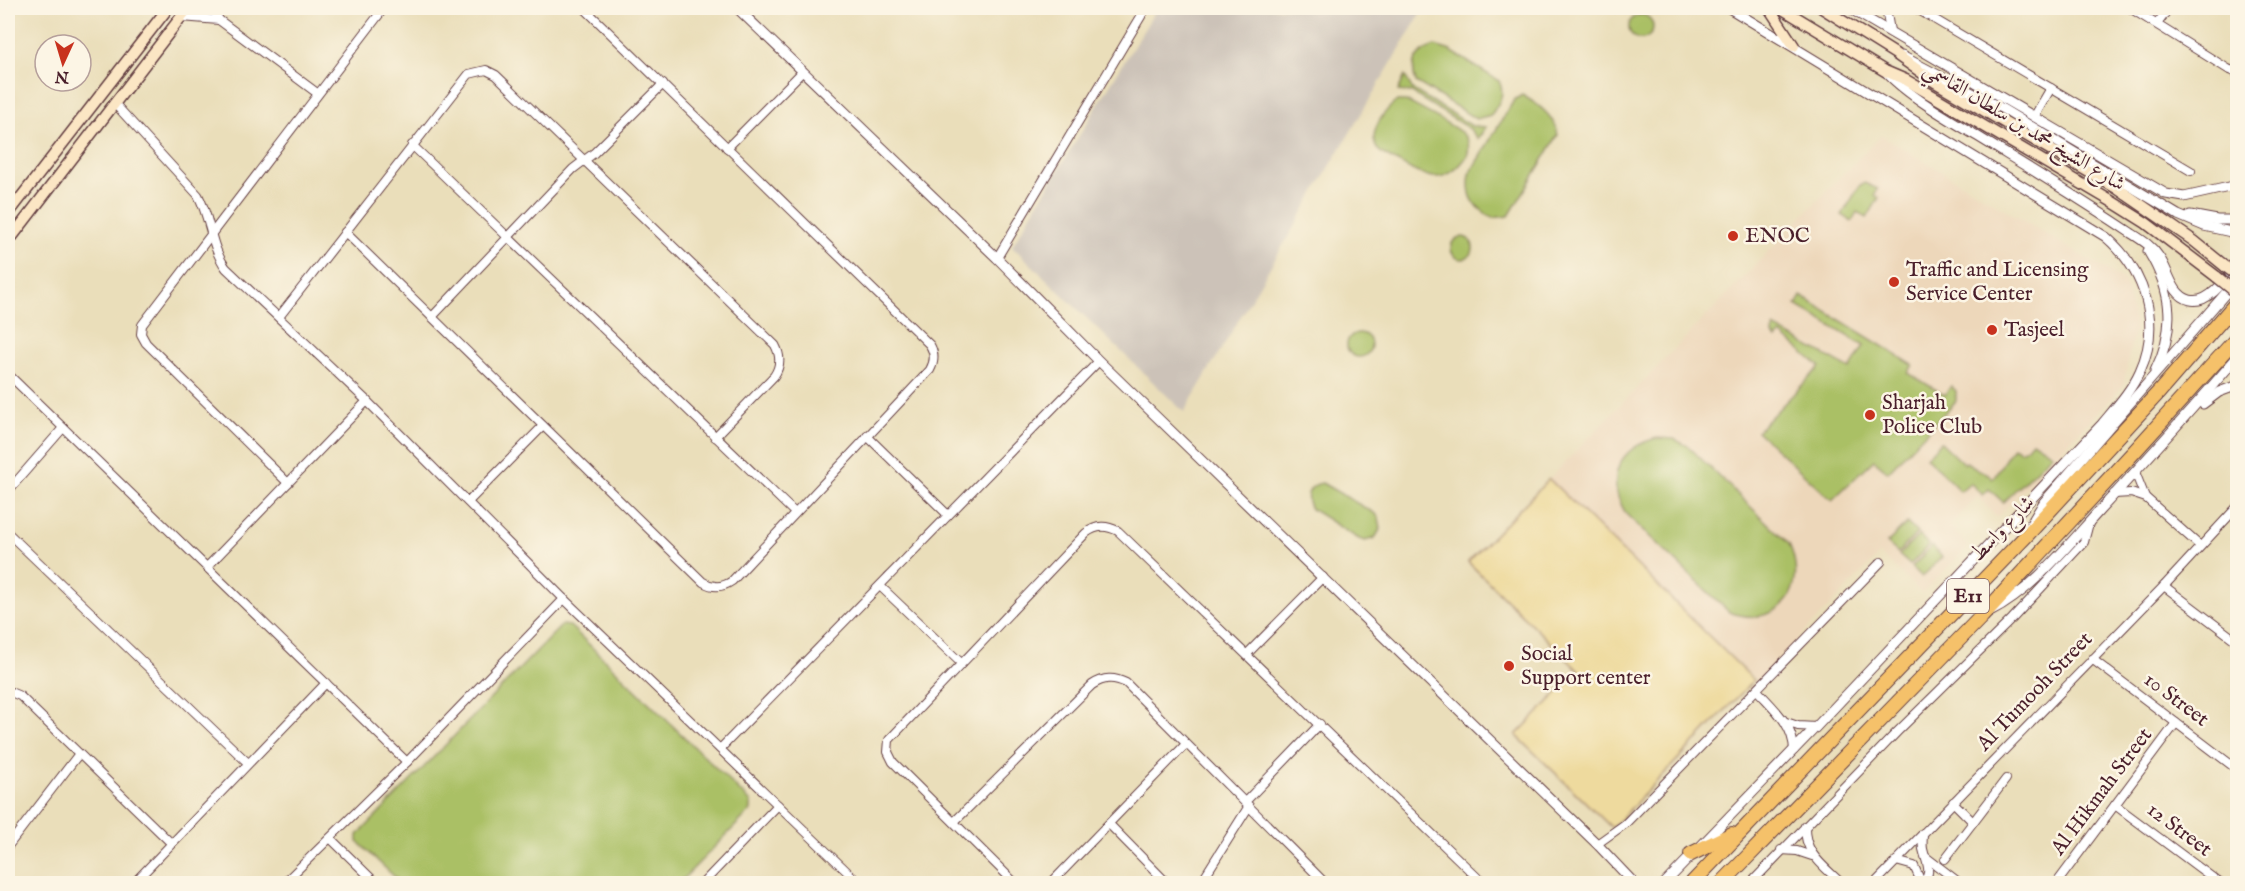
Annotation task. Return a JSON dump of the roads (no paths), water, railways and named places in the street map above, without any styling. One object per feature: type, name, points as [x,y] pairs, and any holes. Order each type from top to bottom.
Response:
[{"type":"highway","name":"شارع واسط","points":[[1691,884],[2026,536],[2159,392],[2238,301]]},
{"type":"highway","name":"شارع واسط","points":[[1721,884],[1982,616],[2238,337]]},
{"type":"highway","points":[[1691,854],[1745,827]]},
{"type":"main road","points":[[8,214],[168,8]]},
{"type":"main road","points":[[8,242],[188,8]]},
{"type":"main road","points":[[1769,8],[1794,46]]},
{"type":"main road","name":"شارع الشيخ محمد بن سلطان القاسمي","points":[[1781,8],[1885,71],[1906,80],[2111,201],[2146,224],[2238,294]]},
{"type":"main road","name":"شارع الشيخ محمد بن سلطان القاسمي","points":[[1822,8],[1894,52],[1935,82],[2118,189],[2185,234],[2238,278]]},
{"type":"street","points":[[213,8],[219,20],[317,93]]},
{"type":"street","points":[[288,483],[146,343],[141,334],[143,320],[384,8]]},
{"type":"street","points":[[345,232],[708,586],[721,586],[732,580],[930,370],[934,360],[933,350],[584,8]]},
{"type":"street","points":[[737,8],[997,258],[1099,361],[1634,882],[1643,884]]},
{"type":"street","points":[[997,258],[1146,8]]},
{"type":"street","points":[[1664,884],[2095,432],[2127,394],[2140,371],[2148,345],[2150,318],[2140,279],[2125,256],[2106,237],[1729,8]]},
{"type":"street","points":[[1853,10],[1869,11],[1877,8]]},
{"type":"street","points":[[1886,8],[1890,31]]},
{"type":"street","points":[[2130,8],[2238,73]]},
{"type":"street","points":[[2157,24],[2169,8]]},
{"type":"street","points":[[1917,9],[2191,171]]},
{"type":"street","points":[[1853,10],[2166,194],[2184,197],[2238,185]]},
{"type":"street","points":[[181,17],[219,20]]},
{"type":"street","points":[[1894,52],[1916,61],[2045,134],[2188,220],[2231,232],[2238,240]]},
{"type":"street","points":[[279,317],[469,74],[486,70],[496,75],[775,345],[780,364],[774,376],[715,436]]},
{"type":"street","points":[[728,148],[803,71]]},
{"type":"street","points":[[1885,71],[1898,83],[1953,121],[2151,246],[2177,292],[2190,300],[2198,300],[2211,293],[2238,262]]},
{"type":"street","points":[[432,317],[573,169],[663,84]]},
{"type":"street","points":[[2034,117],[2051,88]]},
{"type":"street","points":[[114,103],[193,188],[206,212],[216,253],[226,268],[368,401],[564,600],[860,884]]},
{"type":"street","points":[[2034,117],[2045,134]]},
{"type":"street","points":[[412,145],[795,513]]},
{"type":"street","points":[[2158,202],[2198,217],[2238,220]]},
{"type":"street","points":[[2072,215],[2097,210]]},
{"type":"street","points":[[2140,239],[2154,261],[2169,304],[2168,339],[2150,382]]},
{"type":"street","points":[[2026,536],[2044,502],[2238,278]]},
{"type":"street","points":[[1982,616],[1998,608],[2023,589],[2089,523],[2238,356]]},
{"type":"street","points":[[720,749],[1099,361]]},
{"type":"street","points":[[8,375],[407,762]]},
{"type":"street","points":[[2180,423],[2210,398],[2238,385]]},
{"type":"street","points":[[207,567],[368,401]]},
{"type":"street","points":[[468,502],[543,426]]},
{"type":"street","points":[[8,491],[63,428]]},
{"type":"street","points":[[2095,432],[2107,429]]},
{"type":"street","points":[[867,436],[948,515]]},
{"type":"street","points":[[2135,472],[2146,498]]},
{"type":"street","points":[[2114,494],[2131,493],[2146,498],[2200,546]]},
{"type":"street","name":"Al Tumooh Street","points":[[1874,884],[2238,506]]},
{"type":"street","name":"Al Tumooh Street","points":[[2221,524],[2238,511]]},
{"type":"street","points":[[1750,884],[1781,850],[2012,619],[2084,542],[2089,523]]},
{"type":"street","points":[[1016,884],[893,762],[888,746],[892,735],[1086,533],[1105,526],[1118,531],[1484,884]]},
{"type":"street","points":[[8,533],[248,763]]},
{"type":"street","points":[[1597,844],[1625,824],[1881,562]]},
{"type":"street","points":[[1247,654],[1323,577]]},
{"type":"street","points":[[880,586],[961,663]]},
{"type":"street","points":[[2163,586],[2238,642]]},
{"type":"street","points":[[283,884],[407,762],[564,600]]},
{"type":"street","name":"10 Street","points":[[2092,658],[2238,770]]},
{"type":"street","points":[[954,822],[1098,681],[1112,678],[1126,683],[1326,884]]},
{"type":"street","points":[[133,884],[326,683]]},
{"type":"street","points":[[1757,690],[1786,722],[1793,738],[1794,750]]},
{"type":"street","points":[[8,691],[20,696],[78,755],[171,843]]},
{"type":"street","points":[[1786,722],[1798,726],[1816,727]]},
{"type":"street","name":"Al Hikmah Street","points":[[2056,884],[2176,723]]},
{"type":"street","points":[[1200,884],[1247,804],[1320,724]]},
{"type":"street","points":[[1050,884],[1186,744]]},
{"type":"street","points":[[8,846],[78,755]]},
{"type":"street","points":[[1945,859],[2006,779]]},
{"type":"street","points":[[1953,802],[1973,822]]},
{"type":"street","points":[[702,884],[778,805]]},
{"type":"street","name":"12 Street","points":[[2115,805],[2221,884]]},
{"type":"street","points":[[1108,824],[1168,884]]},
{"type":"street","points":[[1805,826],[1806,842],[1812,856],[1842,884]]},
{"type":"street","points":[[1923,833],[1923,850],[1929,871],[1923,884]]},
{"type":"street","points":[[330,838],[377,884]]},
{"type":"street","points":[[1781,850],[1797,851],[1812,856]]},
{"type":"street","points":[[1927,858],[1961,884]]},
{"type":"street","points":[[1896,861],[1914,866],[1923,884]]},
{"type":"place","name":"ENOC","points":[[1733,236]]},
{"type":"place","name":"Traffic and Licensing Service Center","points":[[1894,282]]},
{"type":"place","name":"Tasjeel","points":[[1992,330]]},
{"type":"place","name":"Sharjah Police Club","points":[[1870,415]]},
{"type":"place","name":"Social Support center","points":[[1509,666]]}]
